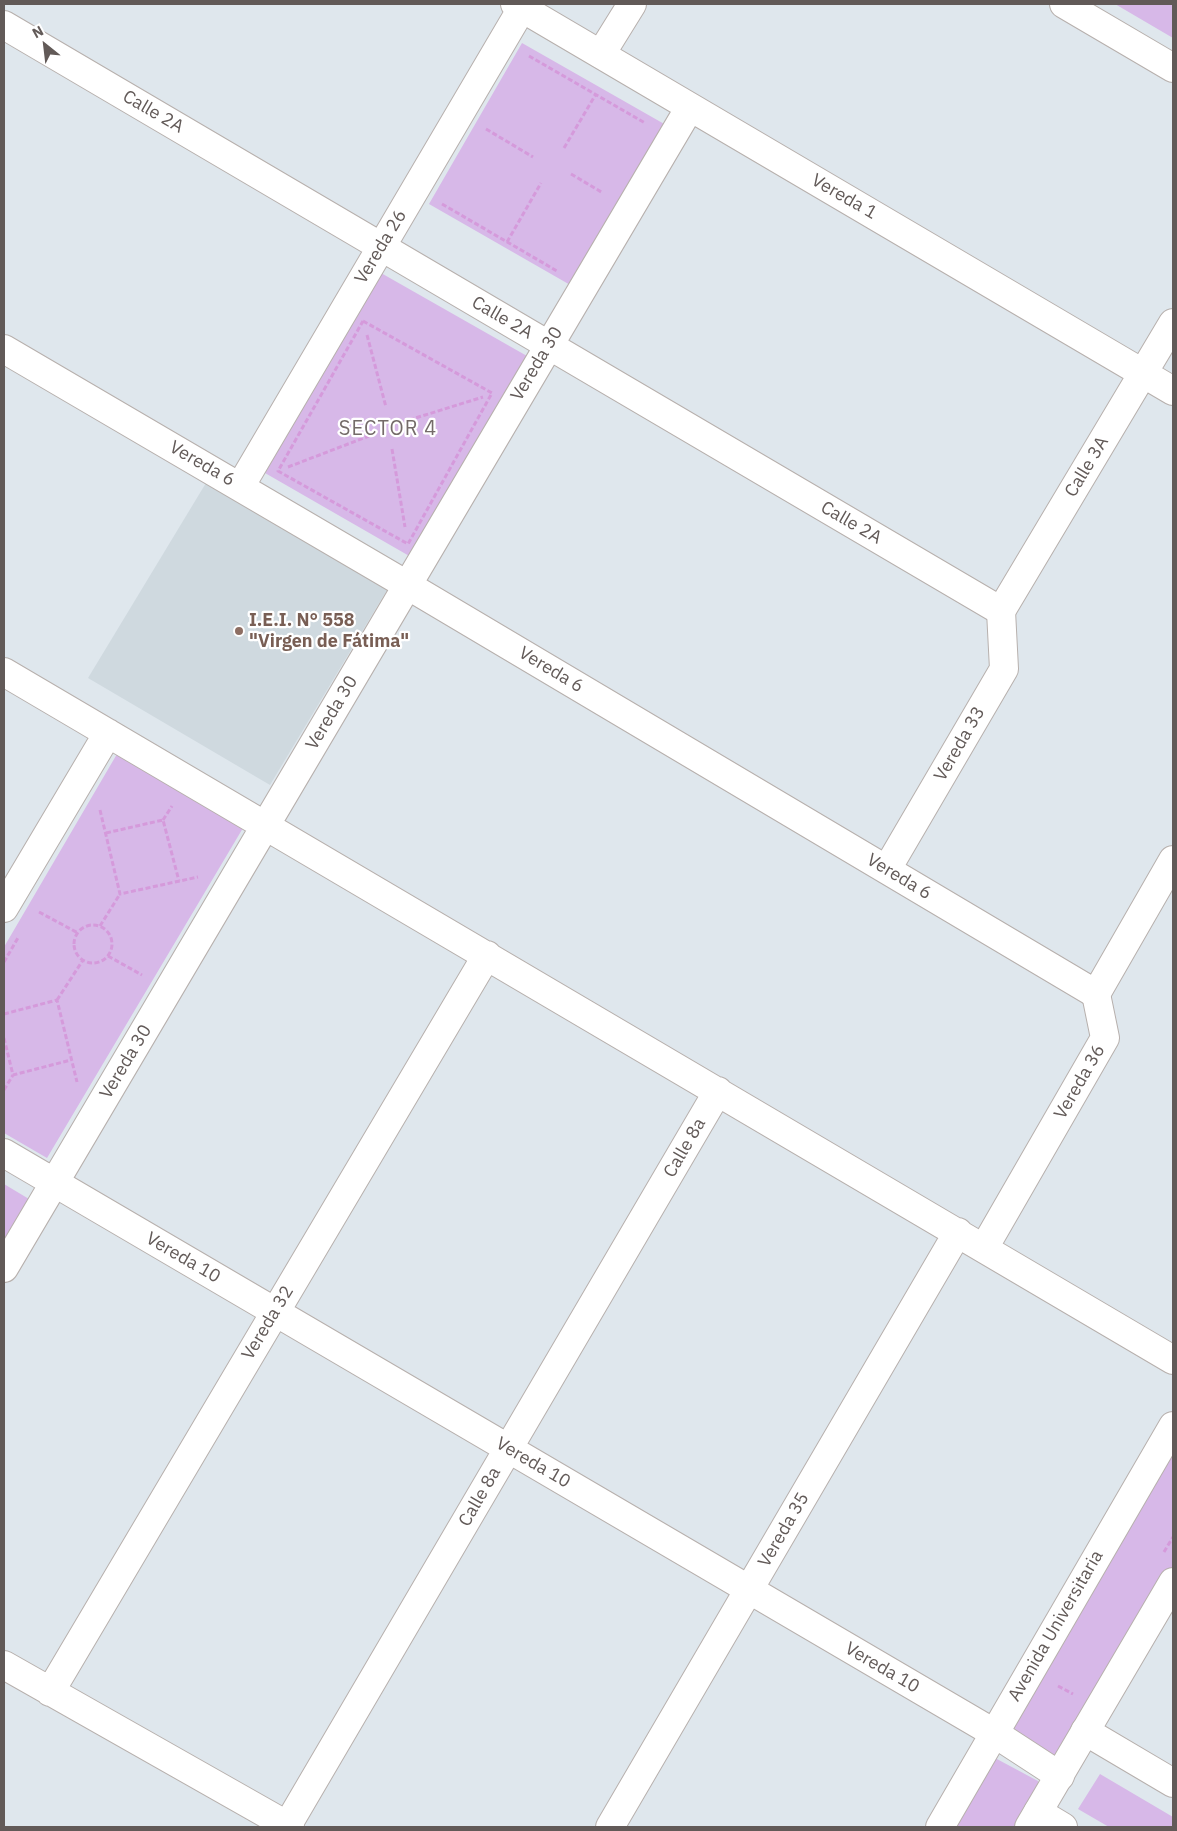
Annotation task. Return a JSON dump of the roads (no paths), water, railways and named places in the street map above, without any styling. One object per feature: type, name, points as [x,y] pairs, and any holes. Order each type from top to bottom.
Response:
[{"type":"street","points":[[601,54],[632,4]]},
{"type":"street","points":[[1064,4],[1173,68]]},
{"type":"street","name":"Vereda 1","points":[[518,6],[1173,391]]},
{"type":"street","name":"Vereda 26","points":[[240,487],[353,315],[381,247],[518,6]]},
{"type":"street","name":"Calle 2A","points":[[4,25],[1000,611]]},
{"type":"street","name":"Vereda 30","points":[[4,1268],[690,106]]},
{"type":"street","name":"Calle 3A","points":[[1000,611],[1173,323]]},
{"type":"street","name":"Vereda 6","points":[[4,349],[407,585],[1096,994]]},
{"type":"street","name":"Vereda 33","points":[[887,869],[1004,669],[1000,611]]},
{"type":"street","points":[[4,672],[1173,1360]]},
{"type":"street","points":[[4,908],[108,733]]},
{"type":"street","points":[[1096,994],[1173,860]]},
{"type":"street","name":"Vereda 32","points":[[50,1692],[486,955]]},
{"type":"street","name":"Vereda 36","points":[[984,1248],[1106,1038],[1096,994]]},
{"type":"street","name":"Calle 8a","points":[[288,1826],[718,1091]]},
{"type":"street","name":"Vereda 10","points":[[4,1153],[994,1733],[1060,1776]]},
{"type":"street","name":"Vereda 35","points":[[610,1827],[958,1232]]},
{"type":"street","name":"Avenida Universitaria","points":[[940,1827],[1173,1426]]},
{"type":"street","points":[[1063,1827],[1034,1820],[1173,1582]]},
{"type":"street","points":[[4,1665],[288,1826]]},
{"type":"street","points":[[1085,1731],[1173,1783]]},
{"type":"place","name":"I.E.I. N° 558 \"Virgen de Fátima\"","points":[[239,631]]},
{"type":"district","name":"SECTOR 4","points":[[388,429]]}]
